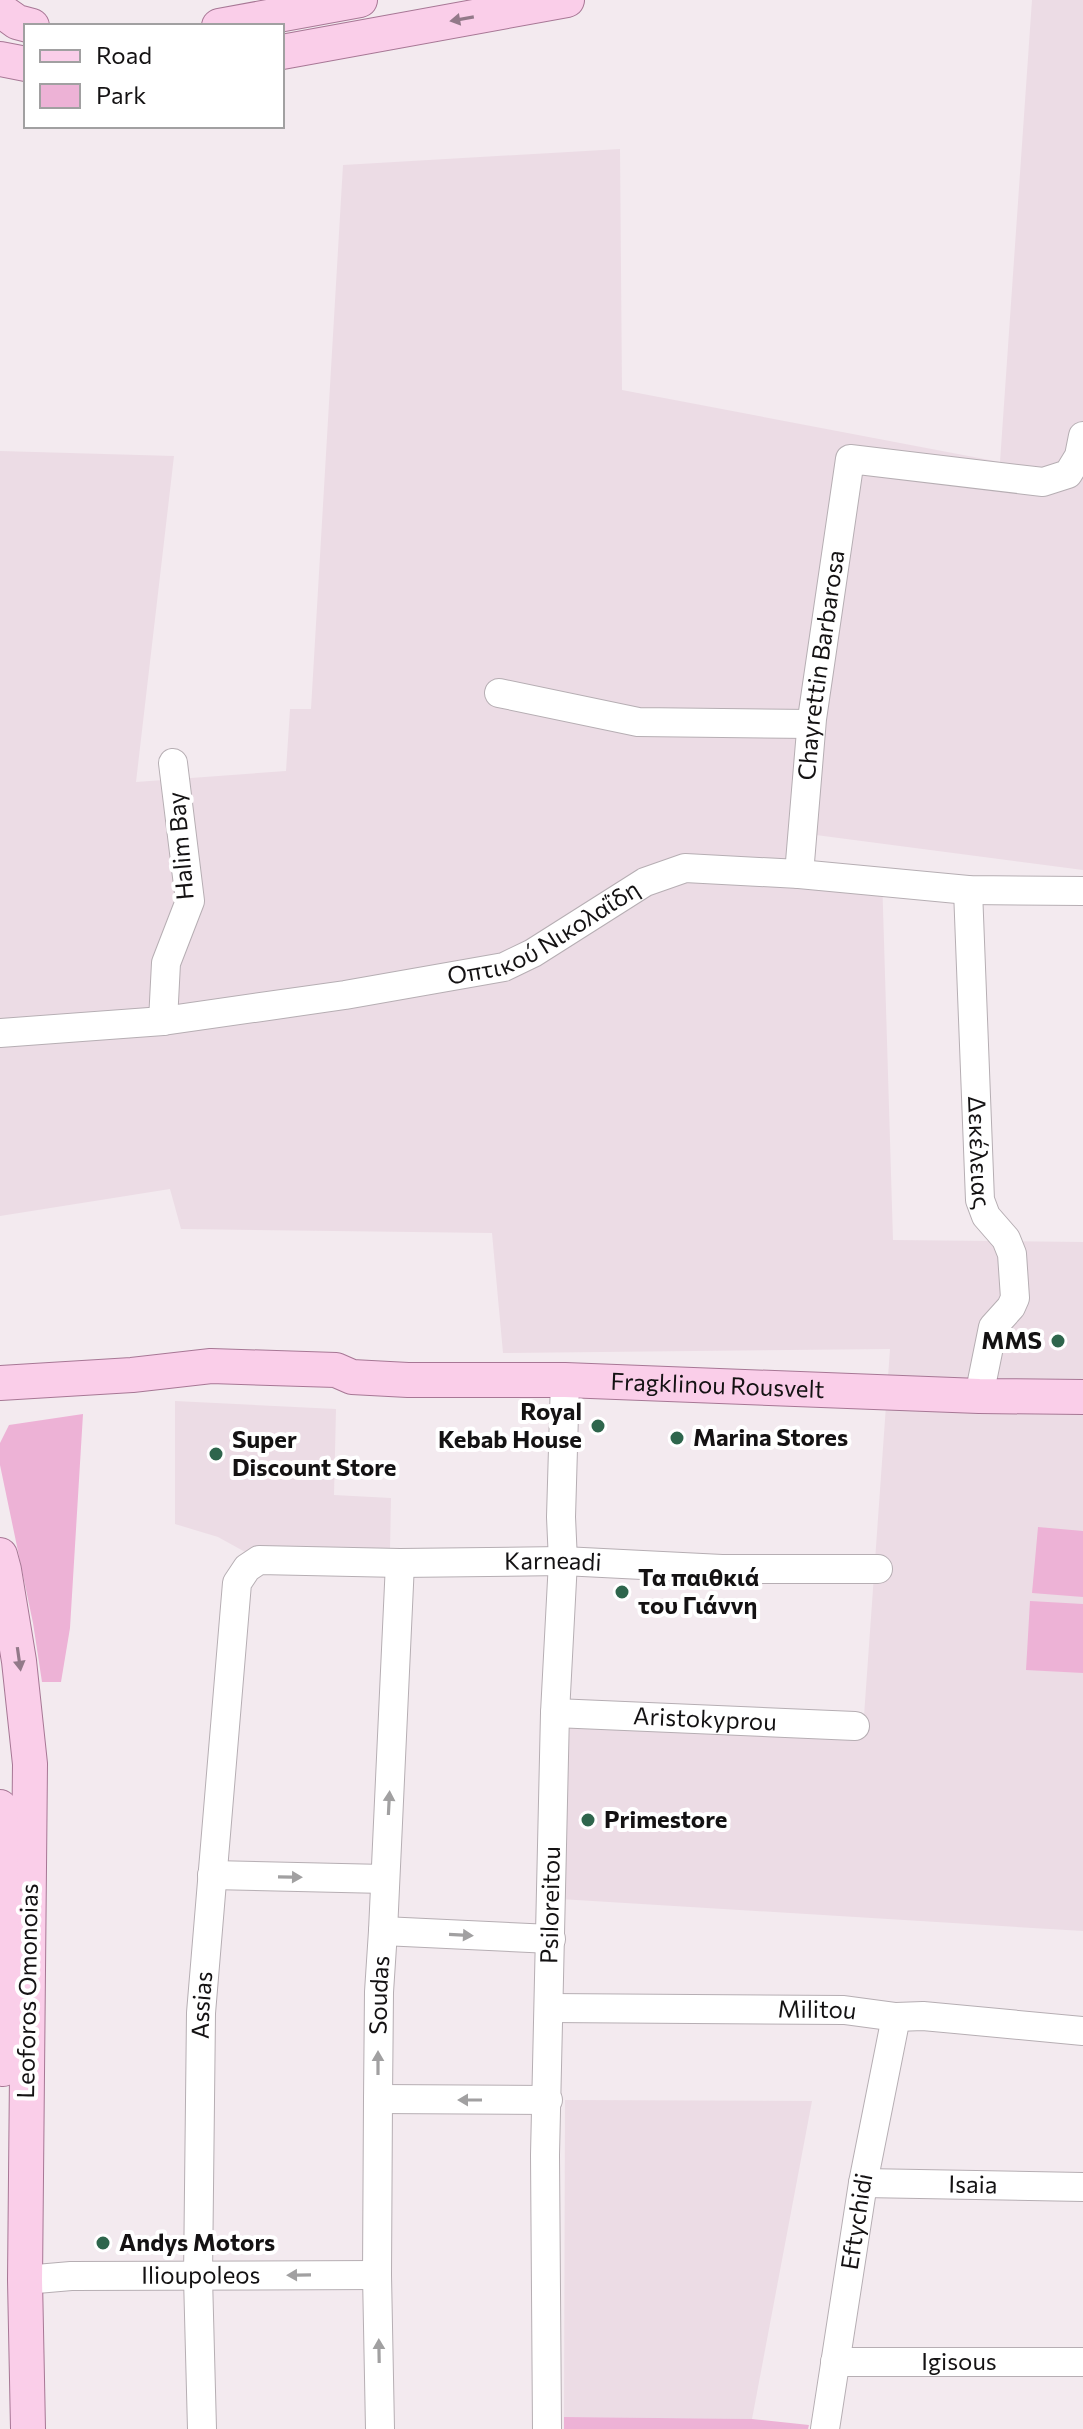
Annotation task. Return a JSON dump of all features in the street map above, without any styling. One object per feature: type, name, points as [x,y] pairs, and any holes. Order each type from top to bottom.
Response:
[{"type":"main road","points":[[230,24],[360,0]]},
{"type":"main road","points":[[284,52],[567,0]]},
{"type":"main road","points":[[0,10],[24,24]]},
{"type":"main road","points":[[0,59],[24,64]]},
{"type":"main road","name":"Fragklinou Rousvelt","points":[[0,1383],[132,1375],[211,1366],[336,1370],[352,1377],[565,1380],[979,1396],[1083,1397]]},
{"type":"main road","name":"Fragklinou Rousvelt","points":[[0,1406],[215,1383],[339,1386],[352,1377]]},
{"type":"main road","name":"Leoforos Omonoias","points":[[0,1555],[19,1661],[30,1764],[25,2280],[28,2429]]},
{"type":"main road","name":"Leoforos Omonoias","points":[[0,1807],[7,2429]]},
{"type":"street","name":"Chayrettin Barbarosa","points":[[799,874],[811,724],[850,459],[1043,482],[1068,474],[1079,456],[1083,436]]},
{"type":"street","points":[[499,693],[638,722],[811,724]]},
{"type":"street","name":"Halim Bay","points":[[163,1021],[166,963],[190,901],[173,763]]},
{"type":"street","name":"Οπτικού Νικολαΐδη","points":[[0,1033],[163,1021],[345,995],[504,967],[533,953],[645,882],[685,868],[799,874],[968,890],[1083,891]]},
{"type":"street","name":"Δεκέλειας","points":[[968,890],[980,1200],[986,1216],[1006,1239],[1012,1254],[1015,1298],[993,1327],[979,1396]]},
{"type":"street","name":"Psiloreitou","points":[[547,2429],[545,2155],[555,1713],[563,1561],[561,1517],[565,1380]]},
{"type":"street","name":"Karneadi","points":[[237,1583],[247,1568],[259,1560],[400,1563],[563,1561],[722,1569],[878,1569]]},
{"type":"street","name":"Soudas","points":[[380,2429],[377,2275],[379,1992],[400,1563]]},
{"type":"street","name":"Assias","points":[[202,2429],[198,2277],[201,2013],[237,1583]]},
{"type":"street","name":"Aristokyprou","points":[[555,1713],[855,1726]]},
{"type":"street","points":[[212,1875],[385,1879]]},
{"type":"street","points":[[383,1931],[551,1939]]},
{"type":"street","name":"Militou","points":[[549,2008],[844,2010],[896,2017],[923,2016],[1083,2031]]},
{"type":"street","name":"Eftychidi","points":[[825,2429],[863,2183],[896,2017]]},
{"type":"street","points":[[378,2099],[548,2100]]},
{"type":"street","name":"Isaia","points":[[863,2183],[1083,2187]]},
{"type":"street","name":"Ilioupoleos","points":[[25,2280],[71,2276],[377,2275]]},
{"type":"street","name":"Igisous","points":[[835,2362],[1083,2362]]},
{"type":"shaded area","points":[[1032,0],[1083,0],[1083,870],[793,832],[786,871],[882,875],[893,1240],[1083,1242],[1083,1931],[560,1899],[571,1706],[864,1716],[890,1349],[503,1353],[492,1233],[181,1229],[170,1189],[0,1216],[0,451],[174,456],[136,782],[286,771],[290,709],[311,709],[343,165],[620,149],[622,390],[1000,462]]},
{"type":"shaded area","points":[[175,1401],[336,1409],[334,1495],[391,1498],[390,1550],[247,1553],[218,1537],[175,1524]]},
{"type":"shaded area","points":[[565,2100],[812,2101],[752,2419],[564,2417]]},
{"type":"green space","points":[[83,1414],[70,1628],[61,1682],[42,1682],[0,1465],[0,1443],[9,1425]]},
{"type":"green space","points":[[1038,1527],[1083,1531],[1083,1597],[1032,1593]]},
{"type":"green space","points":[[1030,1601],[1083,1604],[1083,1673],[1026,1670]]},
{"type":"green space","points":[[564,2417],[752,2419],[809,2425],[808,2429],[564,2429]]},
{"type":"place","name":"MMS","points":[[1058,1341]]},
{"type":"place","name":"Royal Kebab House","points":[[598,1426]]},
{"type":"place","name":"Marina Stores","points":[[677,1438]]},
{"type":"place","name":"Super Discount Store","points":[[216,1454]]},
{"type":"place","name":"Τα παιθκιά του Γιάννη","points":[[622,1592]]},
{"type":"place","name":"Primestore","points":[[588,1820]]},
{"type":"place","name":"Andys Motors","points":[[103,2243]]}]
